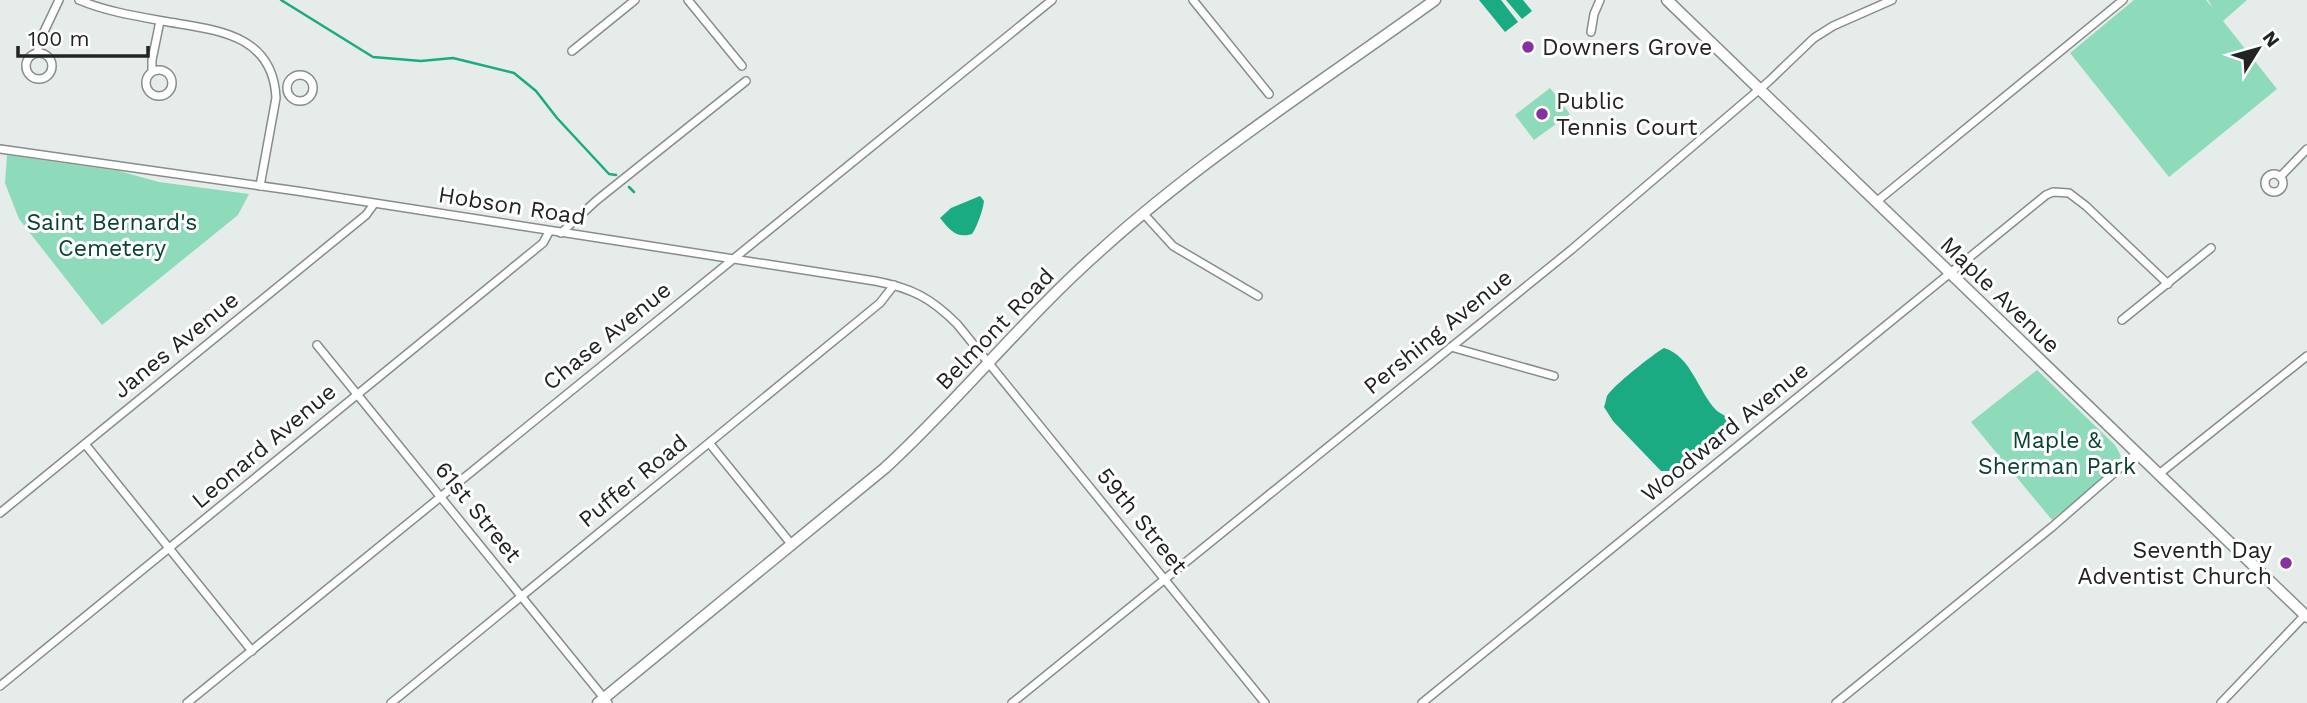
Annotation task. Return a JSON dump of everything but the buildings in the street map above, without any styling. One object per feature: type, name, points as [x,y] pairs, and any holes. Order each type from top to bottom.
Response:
[{"type":"main road","name":"Belmont Road","points":[[604,701],[904,451],[1076,273],[1143,213],[1206,164],[1435,0]]},
{"type":"main road","name":"Maple Avenue","points":[[1667,0],[2306,616]]},
{"type":"street","points":[[37,53],[41,38],[60,0]]},
{"type":"street","points":[[79,0],[104,9],[227,33],[254,48],[265,63],[276,98],[260,186]]},
{"type":"street","points":[[572,51],[635,0]]},
{"type":"street","points":[[688,0],[742,66]]},
{"type":"street","name":"Chase Avenue","points":[[187,703],[1052,0]]},
{"type":"street","points":[[1193,0],[1269,94]]},
{"type":"street","points":[[1591,32],[1600,0]]},
{"type":"street","name":"Pershing Avenue","points":[[1012,703],[1570,250],[1824,31],[1892,0]]},
{"type":"street","points":[[1876,202],[2123,0]]},
{"type":"street","points":[[152,71],[160,21]]},
{"type":"street","points":[[561,233],[597,200],[746,81]]},
{"type":"street","points":[[275,89],[287,89]]},
{"type":"street","name":"Hobson Road","points":[[0,149],[260,186],[894,285],[909,289],[935,303],[957,324],[988,363]]},
{"type":"street","points":[[2280,177],[2307,149]]},
{"type":"street","name":"Woodward Avenue","points":[[1422,703],[2053,192],[2069,193],[2087,206],[2168,284]]},
{"type":"street","name":"Janes Avenue","points":[[0,513],[356,224],[374,204]]},
{"type":"street","points":[[1143,213],[1173,246],[1258,296]]},
{"type":"street","name":"Leonard Avenue","points":[[0,686],[543,243],[549,232]]},
{"type":"street","points":[[2122,320],[2211,248]]},
{"type":"street","name":"Puffer Road","points":[[391,703],[880,303],[894,285]]},
{"type":"street","name":"61st Street","points":[[317,345],[604,701]]},
{"type":"street","points":[[1451,347],[1554,376]]},
{"type":"street","points":[[2159,474],[2307,356]]},
{"type":"street","name":"59th Street","points":[[988,363],[1265,703]]},
{"type":"street","points":[[85,444],[252,650]]},
{"type":"street","points":[[710,444],[792,545]]},
{"type":"street","points":[[1836,703],[2137,453]]},
{"type":"street","points":[[2221,703],[2306,616]]},
{"type":"green space","points":[[2134,0],[2206,0],[2213,8],[2208,0],[2247,0],[2223,21],[2277,89],[2169,177],[2070,53]]},
{"type":"green space","name":"Public Tennis Court","points":[[1550,88],[1570,114],[1534,140],[1515,115]]},
{"type":"green space","name":"Saint Bernard's Cemetery","points":[[7,155],[119,171],[159,182],[249,194],[238,215],[102,325],[19,219],[5,183]]},
{"type":"green space","name":"Maple & Sherman Park","points":[[2037,370],[2115,445],[2121,456],[2114,469],[2052,520],[1971,422]]},
{"type":"shaded area","points":[[1479,0],[1501,0],[1518,22],[1505,32]]},
{"type":"shaded area","points":[[1506,0],[1523,0],[1532,11],[1522,19]]},
{"type":"shaded area","points":[[980,196],[984,201],[972,234],[957,234],[940,218],[951,208]]},
{"type":"shaded area","points":[[1664,348],[1681,358],[1688,366],[1710,402],[1726,417],[1728,432],[1683,466],[1661,471],[1613,421],[1604,407],[1607,396],[1617,385]]},
{"type":"waterway","points":[[281,0],[373,57],[421,61],[453,58],[514,73],[536,91],[609,174],[616,175]]},
{"type":"waterway","points":[[629,187],[634,192]]},
{"type":"place","name":"Downers Grove","points":[[1528,47]]},
{"type":"place","name":"Public Tennis Court","points":[[1542,114]]},
{"type":"place","name":"Seventh Day Adventist Church","points":[[2286,563]]}]
